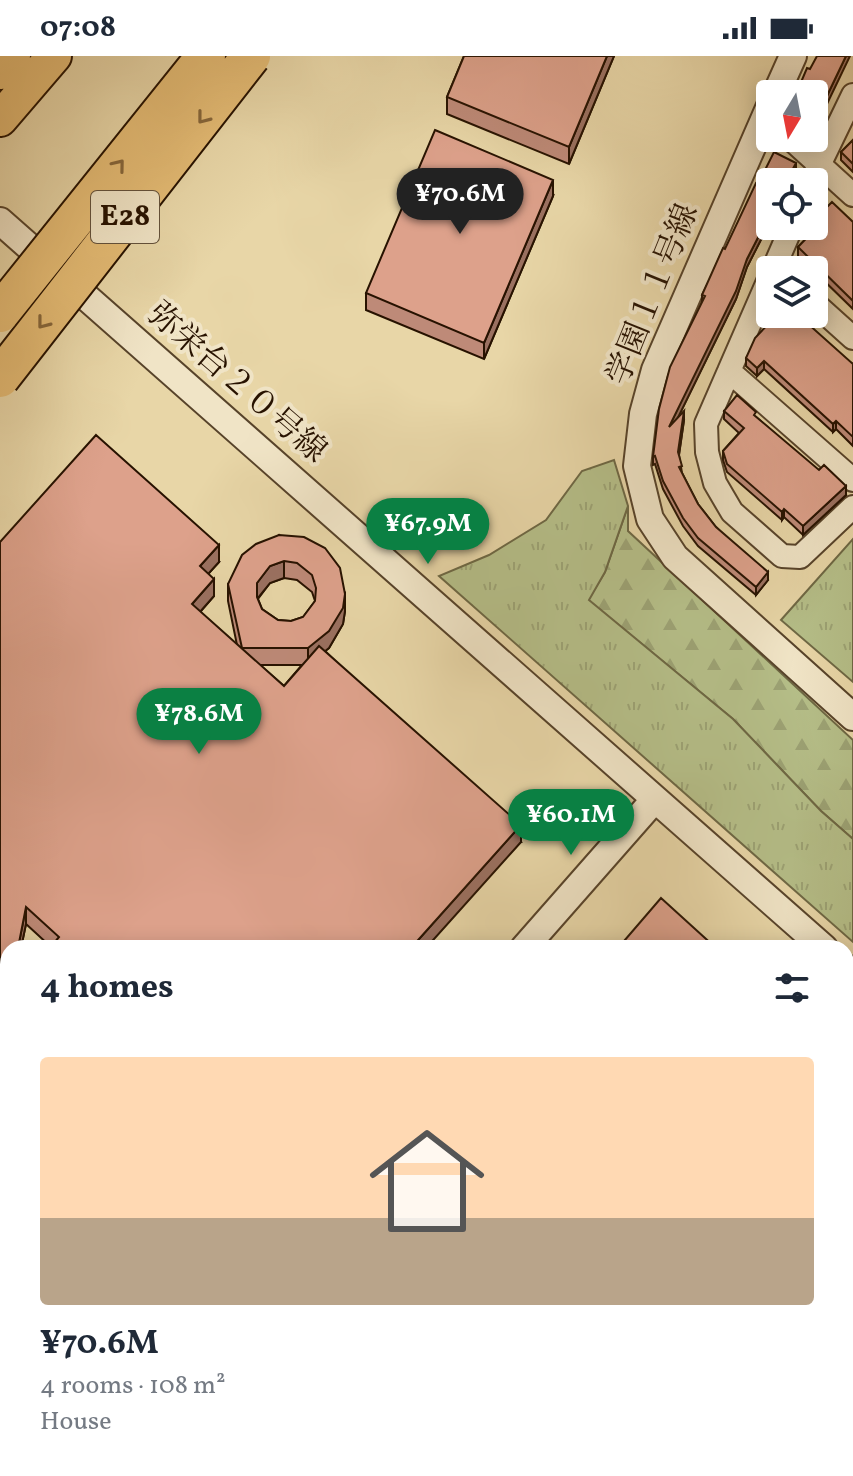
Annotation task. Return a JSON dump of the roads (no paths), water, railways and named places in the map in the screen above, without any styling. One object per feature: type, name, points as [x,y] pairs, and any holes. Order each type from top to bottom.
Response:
[{"type":"highway","name":"E28","points":[[0,313],[206,56]]},
{"type":"highway","name":"E28","points":[[0,378],[251,56]]},
{"type":"main road","points":[[0,72],[13,56]]},
{"type":"main road","points":[[0,119],[54,56]]},
{"type":"street","name":"学園１１号線","points":[[783,80],[793,56]]},
{"type":"street","points":[[817,168],[853,95]]},
{"type":"street","name":"学園１１号線","points":[[756,141],[655,370],[643,414],[637,466],[650,519],[675,557],[853,717]]},
{"type":"street","points":[[828,181],[853,195]]},
{"type":"street","name":"弥栄台２０号線","points":[[0,221],[815,940]]},
{"type":"street","points":[[756,311],[706,424],[707,452],[715,483],[732,512],[782,556],[800,557],[853,507]]},
{"type":"street","points":[[828,316],[853,338]]},
{"type":"street","points":[[729,371],[853,480]]},
{"type":"street","points":[[531,940],[655,799]]}]
